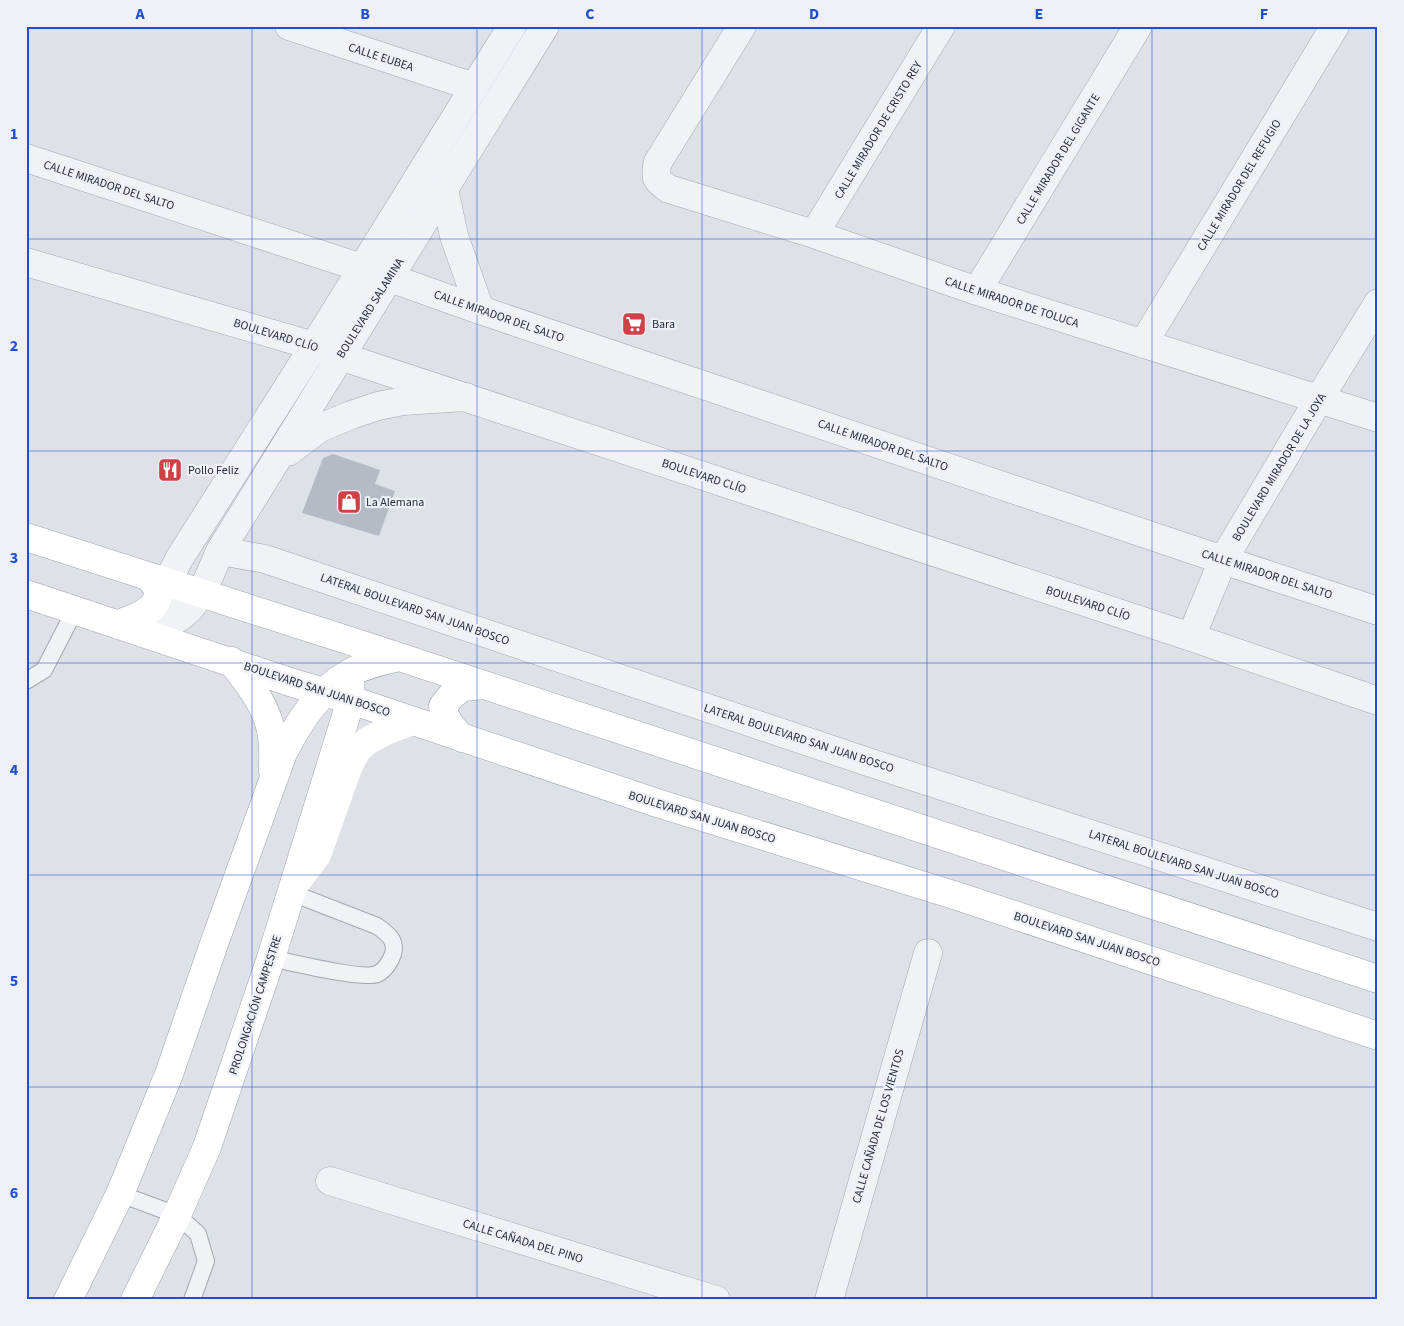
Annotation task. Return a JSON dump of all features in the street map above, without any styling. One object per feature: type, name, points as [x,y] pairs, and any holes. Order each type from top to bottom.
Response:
[{"type":"main road","points":[[26,537],[399,657],[1378,979]]},
{"type":"main road","points":[[118,624],[135,618],[152,607],[158,595],[156,586],[158,580]]},
{"type":"main road","name":"BOULEVARD SAN JUAN BOSCO","points":[[26,594],[325,692],[349,687],[412,721],[462,738],[657,803],[957,896],[1378,1036]]},
{"type":"main road","points":[[313,629],[339,657],[349,687],[375,663],[399,657]]},
{"type":"main road","points":[[231,662],[257,696],[268,717],[272,736],[272,785]]},
{"type":"main road","points":[[462,738],[452,728],[444,714],[443,706],[463,687],[484,685]]},
{"type":"main road","name":"PROLONGACIÓN CAMPESTRE","points":[[135,1300],[177,1215],[207,1147],[293,888],[349,687]]},
{"type":"main road","points":[[68,1300],[120,1194],[169,1074],[283,753],[295,730],[325,692]]},
{"type":"main road","points":[[293,888],[317,855],[349,765],[358,749],[368,740],[412,721]]},
{"type":"street","name":"CALLE EUBEA","points":[[288,26],[474,87]]},
{"type":"street","points":[[193,649],[178,636],[169,624],[158,580],[179,559],[314,346],[512,26]]},
{"type":"street","name":"BOULEVARD SALAMINA","points":[[169,624],[187,612],[202,594],[220,552],[545,26]]},
{"type":"street","name":"CALLE MIRADOR DE TOLUCA","points":[[742,26],[658,162],[655,173],[660,183],[669,189],[814,234],[977,291],[1378,418]]},
{"type":"street","name":"CALLE MIRADOR DE CRISTO REY","points":[[814,234],[941,26]]},
{"type":"street","name":"CALLE MIRADOR DEL GIGANTE","points":[[977,291],[1138,26]]},
{"type":"street","name":"CALLE MIRADOR DEL REFUGIO","points":[[1143,344],[1335,26]]},
{"type":"street","name":"CALLE MIRADOR DEL SALTO","points":[[26,158],[362,268],[480,310],[1378,611]]},
{"type":"street","points":[[444,189],[454,236],[480,310]]},
{"type":"street","name":"BOULEVARD CLÍO","points":[[26,262],[314,346],[1191,637],[1378,701]]},
{"type":"street","name":"BOULEVARD MIRADOR DE LA JOYA","points":[[1191,637],[1223,560],[1378,303]]},
{"type":"street","points":[[276,460],[320,428],[350,415],[378,406],[403,401],[466,397]]},
{"type":"street","name":"LATERAL BOULEVARD SAN JUAN BOSCO","points":[[220,552],[265,559],[859,759],[1378,927]]},
{"type":"street","points":[[118,624],[148,627],[169,624]]},
{"type":"street","name":"CALLE CAÑADA DE LOS VIENTOS","points":[[829,1300],[928,953]]},
{"type":"street","name":"CALLE CAÑADA DEL PINO","points":[[330,1181],[716,1300]]},
{"type":"lane","points":[[26,681],[44,670],[75,610]]},
{"type":"lane","points":[[271,958],[359,976],[376,975],[390,964],[394,948],[389,935],[377,926],[293,888]]},
{"type":"lane","points":[[120,1194],[177,1215],[198,1234],[206,1261],[192,1300]]},
{"type":"building","name":"La Alemana","points":[[333,454],[380,470],[375,484],[395,491],[379,536],[302,513],[323,458]]},
{"type":"place","name":"Bara","points":[[634,324]]},
{"type":"place","name":"Pollo Feliz","points":[[170,470]]},
{"type":"place","name":"La Alemana","points":[[349,502]]}]
